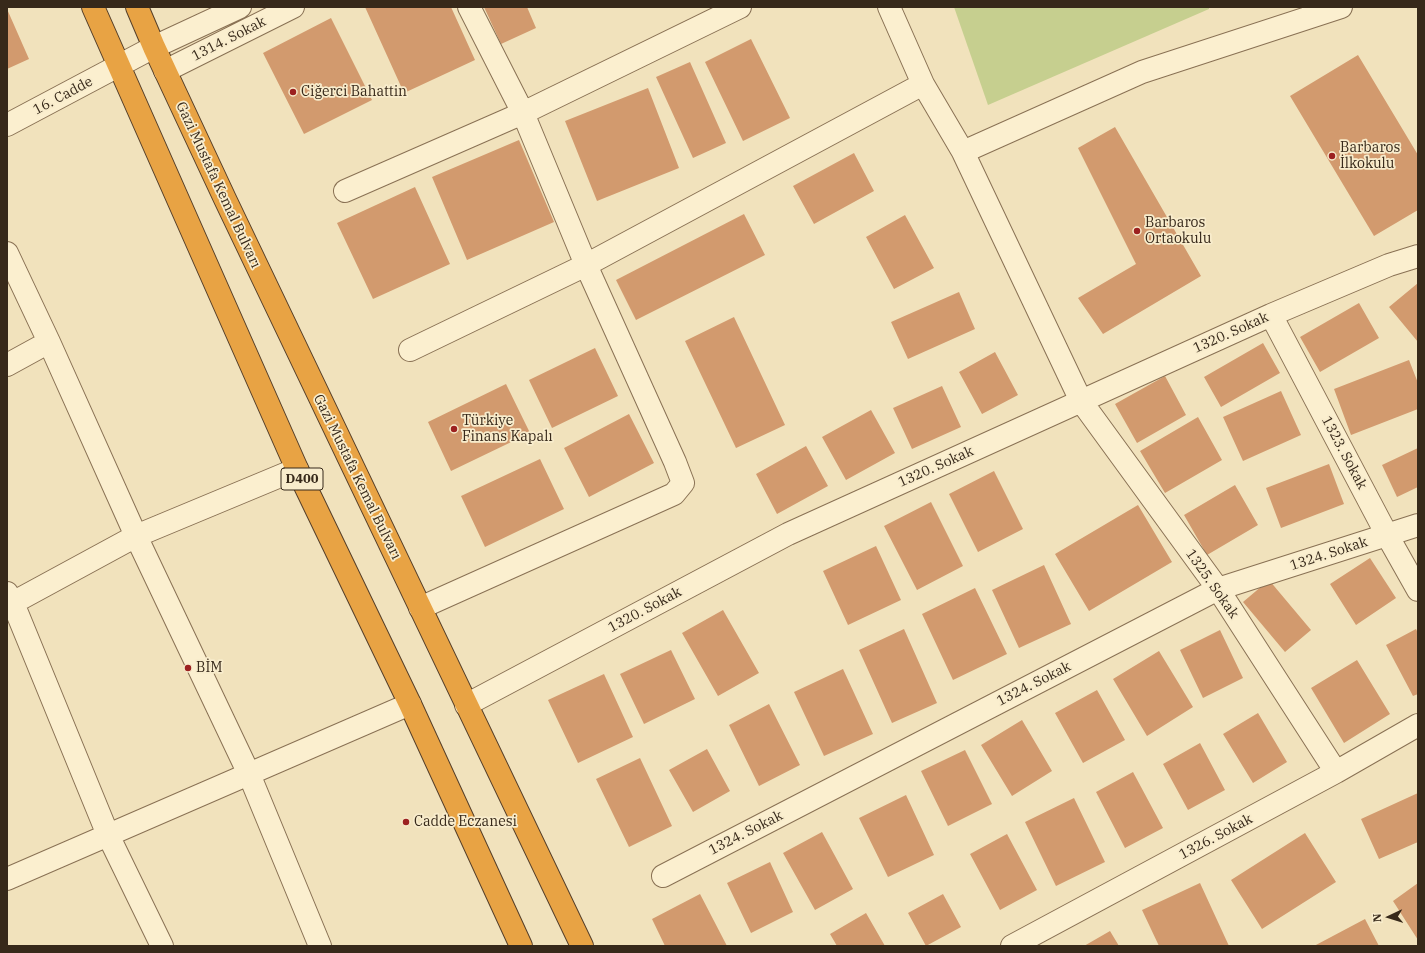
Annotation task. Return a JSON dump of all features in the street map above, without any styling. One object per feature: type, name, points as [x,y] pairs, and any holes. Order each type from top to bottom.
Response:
[{"type":"highway","name":"D400","points":[[93,7],[297,468],[410,704],[522,946]]},
{"type":"highway","name":"Gazi Mustafa Kemal Bulvarı","points":[[137,7],[165,72],[225,199],[582,946]]},
{"type":"street","name":"1314. Sokak","points":[[119,67],[154,47],[240,7]]},
{"type":"street","name":"1314. Sokak","points":[[165,72],[293,7]]},
{"type":"street","points":[[420,608],[674,494],[682,483],[675,462],[586,265],[523,113],[469,7]]},
{"type":"street","points":[[345,191],[523,113],[740,7]]},
{"type":"street","name":"1325. Sokak","points":[[889,7],[923,84],[963,152],[1081,401],[1218,589],[1336,772]]},
{"type":"street","points":[[963,152],[1142,72],[1341,7]]},
{"type":"street","name":"16. Cadde","points":[[7,125],[119,67]]},
{"type":"street","points":[[410,350],[586,265],[923,84]]},
{"type":"street","points":[[7,253],[49,342],[136,536],[249,774],[320,946]]},
{"type":"street","name":"1320. Sokak","points":[[466,705],[788,534],[1272,315],[1390,265],[1418,256]]},
{"type":"street","name":"1323. Sokak","points":[[1272,315],[1387,535],[1418,590]]},
{"type":"street","points":[[7,365],[49,342]]},
{"type":"street","points":[[162,946],[108,835],[9,600],[136,536],[297,468]]},
{"type":"street","name":"1324. Sokak","points":[[663,876],[1218,589],[1418,525]]},
{"type":"street","points":[[7,879],[410,704]]},
{"type":"street","name":"1326. Sokak","points":[[1012,946],[1336,772],[1418,725]]},
{"type":"green space","points":[[954,7],[1209,7],[1209,9],[988,105]]},
{"type":"building","points":[[365,7],[451,7],[475,60],[404,93]]},
{"type":"building","points":[[484,7],[527,7],[536,28],[501,44]]},
{"type":"building","points":[[7,9],[29,59],[7,69]]},
{"type":"building","points":[[331,18],[372,100],[304,134],[263,53]]},
{"type":"building","points":[[751,39],[790,118],[743,141],[705,62]]},
{"type":"building","points":[[1358,55],[1418,155],[1418,210],[1374,236],[1290,96]]},
{"type":"building","points":[[690,62],[726,143],[693,158],[656,77]]},
{"type":"building","points":[[648,88],[679,168],[597,201],[565,121]]},
{"type":"building","points":[[1115,127],[1201,276],[1103,334],[1078,298],[1136,264],[1078,148]]},
{"type":"building","points":[[519,140],[554,222],[467,260],[432,177]]},
{"type":"building","points":[[854,153],[874,191],[814,224],[793,186]]},
{"type":"building","points":[[415,187],[450,264],[373,299],[337,223]]},
{"type":"building","points":[[744,214],[765,255],[636,320],[616,280]]},
{"type":"building","points":[[905,215],[934,268],[894,289],[866,237]]},
{"type":"building","points":[[1418,283],[1418,342],[1389,307]]},
{"type":"building","points":[[959,292],[975,329],[908,359],[891,322]]},
{"type":"building","points":[[1359,303],[1379,338],[1320,372],[1300,337]]},
{"type":"building","points":[[734,317],[785,425],[736,448],[685,341]]},
{"type":"building","points":[[1263,343],[1280,373],[1221,407],[1204,377]]},
{"type":"building","points":[[595,348],[618,396],[552,428],[529,380]]},
{"type":"building","points":[[995,352],[1018,395],[982,414],[959,372]]},
{"type":"building","points":[[1409,360],[1418,383],[1418,409],[1351,435],[1334,389]]},
{"type":"building","points":[[1165,376],[1186,415],[1137,443],[1115,404]]},
{"type":"building","points":[[506,384],[530,433],[451,471],[428,422]]},
{"type":"building","points":[[942,386],[961,427],[912,449],[893,408]]},
{"type":"building","points":[[1281,391],[1301,435],[1243,461],[1223,417]]},
{"type":"building","points":[[871,410],[895,453],[846,480],[822,437]]},
{"type":"building","points":[[629,414],[654,463],[589,497],[564,448]]},
{"type":"building","points":[[1198,417],[1222,460],[1165,493],[1140,451]]},
{"type":"building","points":[[806,446],[828,486],[777,514],[756,474]]},
{"type":"building","points":[[1418,448],[1418,487],[1397,497],[1382,465]]},
{"type":"building","points":[[540,459],[564,509],[485,547],[461,496]]},
{"type":"building","points":[[1329,464],[1344,504],[1281,528],[1266,488]]},
{"type":"building","points":[[994,471],[1023,529],[978,552],[949,494]]},
{"type":"building","points":[[1235,485],[1258,525],[1207,555],[1184,515]]},
{"type":"building","points":[[931,502],[963,566],[917,590],[884,526]]},
{"type":"building","points":[[1138,505],[1172,562],[1089,611],[1055,554]]},
{"type":"building","points":[[876,546],[901,600],[848,625],[823,571]]},
{"type":"building","points":[[1370,558],[1396,598],[1356,625],[1330,584]]},
{"type":"building","points":[[1044,565],[1071,624],[1019,648],[992,590]]},
{"type":"building","points":[[1269,580],[1311,630],[1285,652],[1243,602]]},
{"type":"building","points":[[975,588],[1007,654],[953,680],[922,614]]},
{"type":"building","points":[[723,610],[759,673],[718,696],[682,633]]},
{"type":"building","points":[[904,629],[937,703],[892,723],[859,650]]},
{"type":"building","points":[[1416,629],[1418,633],[1418,694],[1413,696],[1386,645]]},
{"type":"building","points":[[1220,630],[1243,678],[1203,698],[1180,650]]},
{"type":"building","points":[[671,650],[695,699],[644,724],[620,674]]},
{"type":"building","points":[[1159,651],[1193,707],[1147,736],[1113,679]]},
{"type":"building","points":[[1357,660],[1390,714],[1344,743],[1311,688]]},
{"type":"building","points":[[843,669],[873,734],[824,756],[794,692]]},
{"type":"building","points":[[604,674],[633,737],[578,763],[548,700]]},
{"type":"building","points":[[1097,690],[1125,740],[1083,763],[1055,713]]},
{"type":"building","points":[[769,704],[800,765],[759,786],[729,725]]},
{"type":"building","points":[[1258,713],[1287,762],[1253,783],[1223,734]]},
{"type":"building","points":[[1022,720],[1052,771],[1012,796],[981,745]]},
{"type":"building","points":[[1200,743],[1225,790],[1188,810],[1163,764]]},
{"type":"building","points":[[707,749],[730,791],[693,812],[669,770]]},
{"type":"building","points":[[965,750],[992,804],[948,826],[921,771]]},
{"type":"building","points":[[640,758],[672,826],[629,847],[596,779]]},
{"type":"building","points":[[1133,772],[1163,828],[1125,848],[1096,792]]},
{"type":"building","points":[[1418,793],[1418,842],[1379,859],[1361,819]]},
{"type":"building","points":[[906,795],[934,855],[888,877],[859,818]]},
{"type":"building","points":[[1074,798],[1105,862],[1056,886],[1025,822]]},
{"type":"building","points":[[822,832],[853,889],[815,910],[783,853]]},
{"type":"building","points":[[1305,833],[1336,882],[1262,929],[1231,880]]},
{"type":"building","points":[[1007,834],[1037,890],[1000,910],[970,854]]},
{"type":"building","points":[[770,862],[793,912],[751,933],[727,883]]},
{"type":"building","points":[[1200,883],[1229,946],[1159,946],[1142,910]]},
{"type":"building","points":[[1418,883],[1418,940],[1393,901]]},
{"type":"building","points":[[700,894],[727,946],[665,946],[652,919]]},
{"type":"building","points":[[943,894],[961,927],[926,946],[908,913]]},
{"type":"building","points":[[866,913],[885,946],[837,946],[830,934]]},
{"type":"building","points":[[1365,919],[1379,946],[1314,946]]},
{"type":"building","points":[[1110,931],[1119,946],[1084,946]]},
{"type":"place","name":"Ciğerci Bahattin","points":[[293,92]]},
{"type":"place","name":"Barbaros İlkokulu","points":[[1332,156]]},
{"type":"place","name":"Barbaros Ortaokulu","points":[[1137,231]]},
{"type":"place","name":"Türkiye Finans Kapalı","points":[[454,429]]},
{"type":"place","name":"BİM","points":[[188,668]]},
{"type":"place","name":"Cadde Eczanesi","points":[[406,822]]}]
